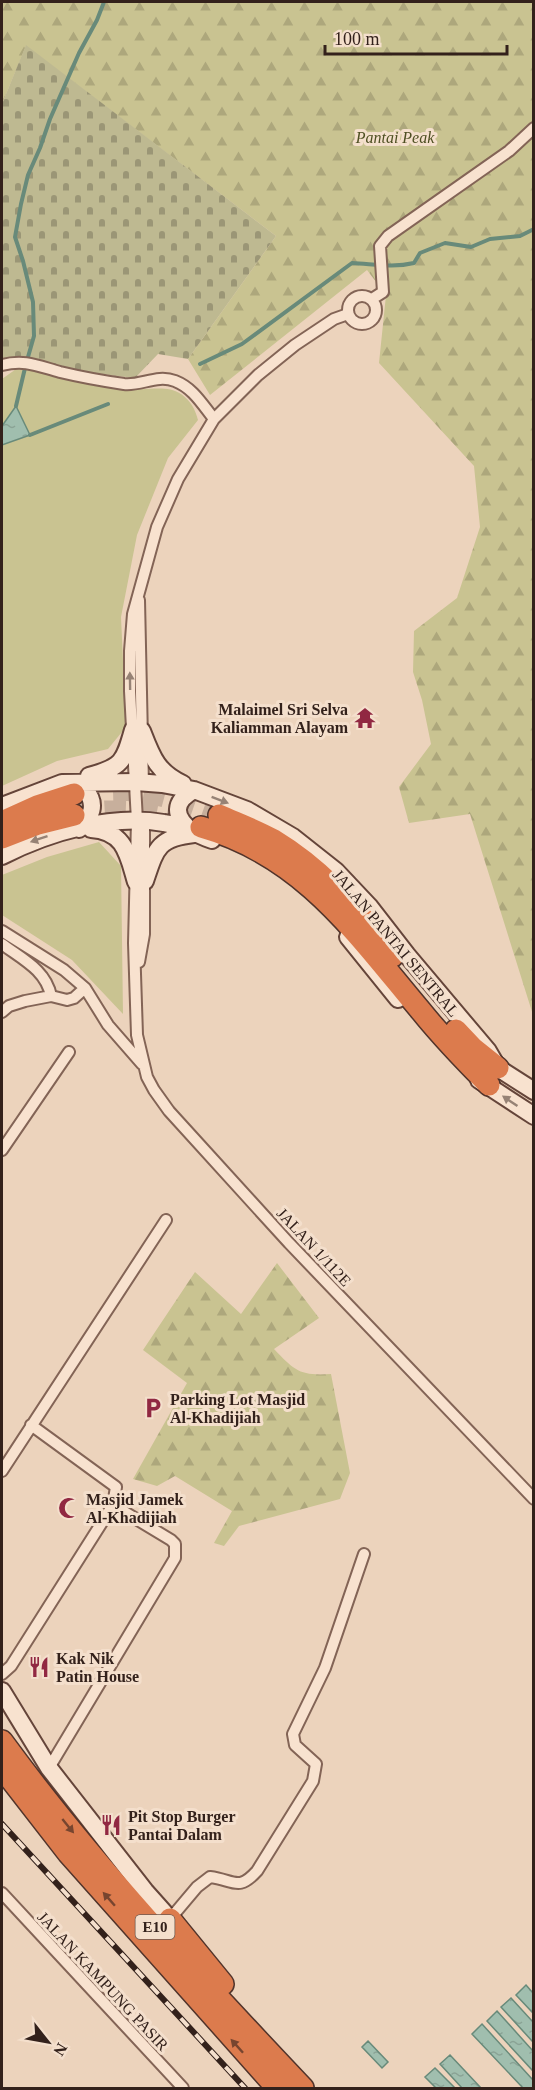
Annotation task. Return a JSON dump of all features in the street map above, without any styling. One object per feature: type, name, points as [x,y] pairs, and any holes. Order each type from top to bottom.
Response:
[{"type":"highway","points":[[2,822],[68,789]]},
{"type":"highway","points":[[219,815],[272,840],[312,867],[337,889],[372,928],[432,1004],[473,1048],[493,1077]]},
{"type":"highway","points":[[2,838],[38,824],[76,822]]},
{"type":"highway","points":[[198,830],[221,832],[248,845],[268,856],[310,886],[352,927],[428,1020],[493,1077]]},
{"type":"highway","name":"E10","points":[[2,1740],[31,1781],[84,1846],[162,1935],[303,2088]]},
{"type":"highway","name":"E10","points":[[2,1767],[75,1861],[277,2088]]},
{"type":"highway","points":[[2,1779],[19,1791]]},
{"type":"highway","points":[[170,1919],[241,2006],[284,2068]]},
{"type":"main road","points":[[68,789],[108,771],[120,762],[138,730]]},
{"type":"main road","points":[[138,730],[154,761],[169,778],[194,790],[181,799],[177,808],[182,824],[198,830]]},
{"type":"main road","name":"JALAN PANTAI SENTRAL","points":[[2,806],[68,789],[139,782],[194,790],[255,815],[293,837],[336,871],[369,906],[407,956],[488,1051],[493,1077],[514,1104],[534,1116]]},
{"type":"main road","points":[[2,856],[90,816],[92,803],[89,794],[82,788],[68,789]]},
{"type":"main road","points":[[76,822],[104,823],[141,820],[198,830]]},
{"type":"main road","points":[[76,822],[111,833],[120,840],[127,850],[140,881]]},
{"type":"main road","points":[[140,881],[159,846],[171,838],[198,830]]},
{"type":"main road","name":"JALAN PANTAI SENTRAL","points":[[493,1077],[515,1081],[534,1090]]},
{"type":"main road","points":[[2,1692],[49,1768],[145,1891],[170,1919]]},
{"type":"street","points":[[372,299],[383,291],[380,246],[388,236],[509,151],[534,128]]},
{"type":"street","points":[[364,296],[372,299],[376,311],[370,322],[358,324],[352,320],[348,314],[350,302],[356,297],[364,296]]},
{"type":"street","name":"JALAN 1/112E","points":[[348,314],[334,319],[295,345],[258,375],[214,419],[178,479],[157,527],[139,591],[141,622],[138,730],[141,820],[140,881],[144,934],[136,983],[137,1035],[142,1064],[154,1090],[195,1140],[289,1243],[534,1499]]},
{"type":"street","points":[[2,365],[14,362],[37,364],[60,372],[128,384],[158,378],[171,379],[185,385],[194,393],[214,419]]},
{"type":"street","points":[[2,931],[64,970],[85,988],[108,1025],[142,1064]]},
{"type":"street","points":[[2,944],[45,978],[51,996]]},
{"type":"street","points":[[2,1012],[16,1002],[51,996],[67,1000],[75,998],[85,988]]},
{"type":"street","points":[[2,1150],[69,1052]]},
{"type":"street","points":[[2,1471],[166,1220]]},
{"type":"street","points":[[2,1674],[11,1666],[113,1505],[116,1487],[31,1425]]},
{"type":"street","points":[[49,1768],[175,1558],[175,1544],[171,1540],[113,1505]]},
{"type":"street","points":[[170,1919],[197,1887],[210,1877],[235,1884],[243,1884],[249,1880],[257,1871],[313,1781],[316,1764],[295,1745],[293,1734],[325,1668],[364,1554]]},
{"type":"street","name":"JALAN KAMPUNG PASIR","points":[[2,1893],[183,2088]]},
{"type":"green space","name":"Pantai Peak","points":[[2,2],[533,2],[533,1015],[470,814],[409,823],[399,787],[431,744],[422,700],[413,672],[414,631],[457,598],[480,527],[474,466],[379,363],[386,295],[367,270],[210,395],[188,359],[276,236],[26,46],[2,104]]},
{"type":"green space","points":[[26,45],[276,236],[188,359],[158,354],[135,378],[83,371],[26,359],[2,360],[2,104]]},
{"type":"green space","points":[[19,367],[107,386],[176,391],[187,399],[198,420],[168,458],[137,535],[121,617],[126,727],[108,749],[57,761],[2,786],[2,445],[30,435],[15,407],[2,426],[2,379]]},
{"type":"green space","points":[[99,842],[121,866],[123,1014],[72,960],[2,915],[2,875],[47,857]]},
{"type":"green space","points":[[277,1263],[319,1318],[274,1349],[293,1367],[305,1373],[331,1374],[350,1473],[340,1499],[239,1526],[224,1546],[214,1543],[232,1511],[175,1476],[157,1486],[133,1479],[187,1383],[143,1350],[195,1272],[241,1314]]},
{"type":"water","points":[[16,406],[30,435],[2,445],[2,426]]},
{"type":"water","points":[[526,1985],[533,1993],[533,2013],[516,1995]]},
{"type":"water","points":[[511,1998],[533,2022],[533,2042],[501,2007]]},
{"type":"water","points":[[497,2011],[533,2051],[533,2071],[487,2021]]},
{"type":"water","points":[[482,2024],[533,2080],[533,2088],[523,2088],[472,2034]]},
{"type":"water","points":[[368,2041],[388,2062],[382,2068],[362,2047]]},
{"type":"water","points":[[450,2055],[481,2088],[462,2088],[440,2064]]},
{"type":"water","points":[[435,2068],[455,2088],[436,2088],[425,2077]]},
{"type":"waterway","points":[[28,357],[34,336],[33,302],[15,237],[21,204],[28,175],[50,119],[104,2]]},
{"type":"waterway","points":[[200,364],[242,344],[352,263],[391,265],[414,263],[420,253],[445,243],[471,247],[490,239],[520,236],[534,229]]},
{"type":"waterway","points":[[16,406],[25,368]]},
{"type":"waterway","points":[[30,435],[108,404]]},
{"type":"tunnel","points":[[113,790],[154,794],[219,815]]},
{"type":"tunnel","points":[[74,815],[105,811],[134,811],[192,824]]},
{"type":"railway","points":[[2,1824],[245,2088]]},
{"type":"place","name":"Malaimel Sri Selva Kaliamman Alayam","points":[[365,718]]},
{"type":"place","name":"Parking Lot Masjid Al-Khadijiah","points":[[153,1408]]},
{"type":"place","name":"Masjid Jamek Al-Khadijiah","points":[[69,1508]]},
{"type":"place","name":"Kak Nik Patin House","points":[[39,1667]]},
{"type":"place","name":"Pit Stop Burger Pantai Dalam","points":[[111,1825]]}]
